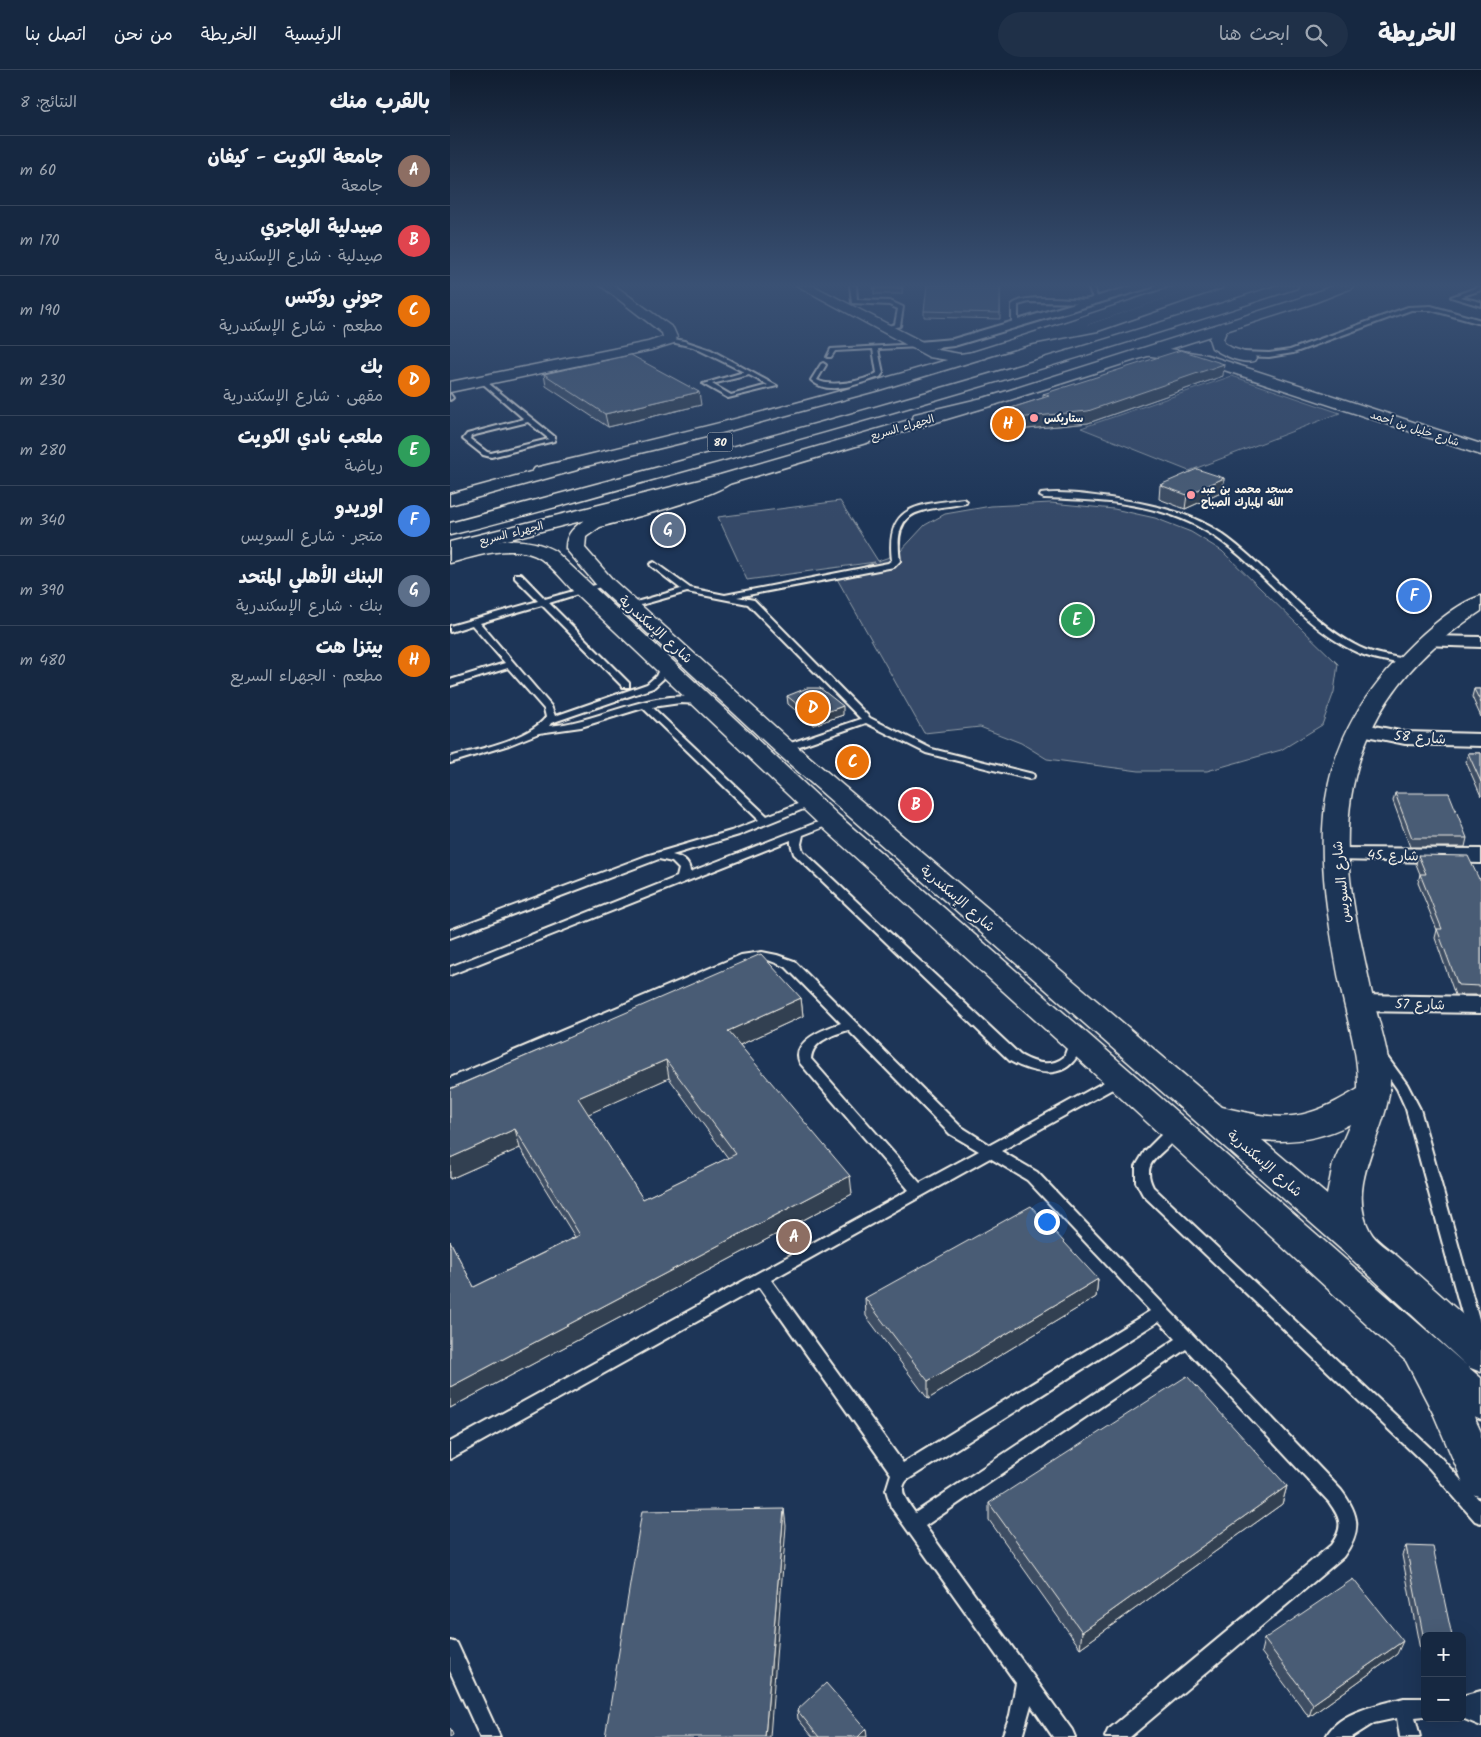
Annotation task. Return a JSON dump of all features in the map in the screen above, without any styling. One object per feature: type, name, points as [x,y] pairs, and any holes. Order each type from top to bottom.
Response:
[{"type":"main road","points":[[450,388],[570,363]]},
{"type":"main road","points":[[930,370],[935,363]]},
{"type":"main road","points":[[450,500],[571,466],[814,403],[955,363]]},
{"type":"main road","name":"80","points":[[450,514],[1006,363]]},
{"type":"main road","name":"الجهراء السريع","points":[[450,529],[736,452],[1046,363]]},
{"type":"main road","name":"الجهراء السريع","points":[[450,548],[726,479],[1113,363]]},
{"type":"main road","name":"شارع خليل بن أحمد","points":[[1216,363],[1481,450]]},
{"type":"main road","points":[[1264,363],[1287,370]]},
{"type":"main road","points":[[450,529],[590,502],[913,419],[991,401]]},
{"type":"main road","points":[[450,494],[571,466]]},
{"type":"main road","points":[[450,557],[507,546],[537,549],[541,542],[551,539],[563,538],[574,543],[579,531],[593,523],[704,490],[726,479]]},
{"type":"main road","name":"شارع الإسكندرية","points":[[574,543],[595,588],[665,665],[704,702],[825,805],[1075,1039],[1418,1349],[1481,1402]]},
{"type":"main road","name":"شارع الإسكندرية","points":[[537,549],[595,588],[630,605],[785,748],[825,805],[856,810],[1356,1242],[1481,1354]]},
{"type":"main road","name":"شارع السويس","points":[[1356,1242],[1345,1214],[1344,1194],[1346,1177],[1371,1114],[1374,1077],[1359,1003],[1335,854],[1336,822],[1346,763],[1359,729],[1389,682],[1428,641],[1456,617],[1481,602]]},
{"type":"main road","points":[[1210,1115],[1246,1126],[1276,1130],[1299,1130],[1327,1122],[1348,1112],[1374,1094]]},
{"type":"main road","points":[[1418,1349],[1450,1407],[1481,1478]]},
{"type":"street","points":[[1428,641],[1481,642]]},
{"type":"street","name":"شارع 58","points":[[1359,729],[1405,738],[1481,740]]},
{"type":"street","name":"شارع 45","points":[[1335,854],[1481,856]]},
{"type":"street","name":"شارع 57","points":[[1359,1003],[1481,1005]]},
{"type":"lane","points":[[728,363],[774,386],[730,397],[706,384],[748,373]]},
{"type":"lane","points":[[823,365],[814,380],[820,385],[847,385],[878,376],[880,373],[878,363]]},
{"type":"lane","points":[[483,381],[552,438],[552,440],[491,455],[485,454],[466,439],[469,435],[529,420]]},
{"type":"lane","points":[[814,403],[820,385]]},
{"type":"lane","points":[[1044,496],[1097,498],[1137,503],[1176,514],[1203,526],[1223,539],[1350,646],[1366,652],[1408,662]]},
{"type":"lane","points":[[722,597],[891,564],[896,562],[894,537],[898,524],[906,515],[920,508],[963,501]]},
{"type":"lane","points":[[654,564],[687,590]]},
{"type":"lane","points":[[518,576],[626,686]]},
{"type":"lane","points":[[450,629],[595,588]]},
{"type":"lane","points":[[630,605],[687,590],[751,602],[867,720],[929,751],[1029,776]]},
{"type":"lane","points":[[474,622],[548,708],[551,716],[549,721]]},
{"type":"lane","points":[[450,683],[511,664]]},
{"type":"lane","points":[[540,730],[549,721],[650,686],[658,681],[663,674],[665,665]]},
{"type":"lane","points":[[450,760],[540,730],[578,725],[645,705],[675,699],[704,702]]},
{"type":"lane","points":[[645,705],[766,821]]},
{"type":"lane","points":[[785,748],[867,720]]},
{"type":"lane","points":[[450,934],[650,858],[735,833],[766,821],[825,805]]},
{"type":"lane","points":[[450,971],[798,834],[825,805]]},
{"type":"lane","points":[[798,834],[796,844],[798,852],[1015,1058],[1025,1065],[1036,1068],[1050,1068],[1065,1063],[1073,1054],[1075,1039]]},
{"type":"lane","points":[[650,858],[661,856],[680,861],[685,866],[686,873],[682,879]]},
{"type":"lane","points":[[450,1083],[745,958],[758,955],[778,958],[790,964],[955,1130],[1032,1176],[1335,1496],[1344,1507],[1349,1527],[1346,1539],[1337,1550],[1116,1737]]},
{"type":"lane","points":[[850,1024],[814,1040],[807,1046],[804,1052],[805,1060],[918,1190]]},
{"type":"lane","points":[[1368,1040],[1402,1086],[1413,1110],[1481,1354]]},
{"type":"lane","points":[[450,1451],[1120,1079]]},
{"type":"lane","points":[[1167,1122],[1170,1128],[1169,1136],[1145,1159],[1140,1169],[1141,1179],[1148,1190],[1435,1463],[1481,1515]]},
{"type":"lane","points":[[762,1278],[901,1474]]},
{"type":"lane","points":[[1065,1737],[913,1524],[897,1501],[893,1491],[896,1479],[901,1474],[1161,1312]]},
{"type":"lane","points":[[913,1524],[1188,1340]]},
{"type":"lane","points":[[450,1650],[490,1737]]},
{"type":"lane","points":[[1012,1737],[1020,1715],[1025,1683]]},
{"type":"lane","points":[[1466,1706],[1481,1700]]},
{"type":"lane","points":[[1404,1707],[1410,1737]]},
{"type":"lane","points":[[1336,1737],[1369,1715],[1386,1709],[1421,1707]]},
{"type":"lane","points":[[1466,1709],[1481,1716]]},
{"type":"shaded area","points":[[1232,376],[1340,413],[1189,471],[1081,428]]},
{"type":"shaded area","points":[[840,501],[878,561],[898,554],[925,525],[945,514],[991,506],[1051,503],[1114,509],[1155,518],[1191,532],[1222,551],[1338,664],[1334,692],[1322,725],[1281,750],[1207,771],[1139,771],[1047,759],[1021,743],[980,727],[924,733],[836,577],[875,562],[747,580],[718,517]]},
{"type":"building","points":[[595,363],[645,363],[699,392],[605,414],[544,374]]},
{"type":"building","points":[[1141,363],[1224,364],[1088,411],[1007,419],[1005,410],[1049,396],[1043,394]]},
{"type":"building","points":[[1197,469],[1224,478],[1187,495],[1160,485]]},
{"type":"building","points":[[807,688],[820,688],[843,706],[813,717],[787,696]]},
{"type":"building","points":[[1474,689],[1481,689],[1481,703]]},
{"type":"building","points":[[1468,753],[1481,753],[1481,782]]},
{"type":"building","points":[[1395,793],[1449,793],[1467,838],[1412,838]]},
{"type":"building","points":[[1418,855],[1468,856],[1479,879],[1481,879],[1481,986],[1458,985],[1437,929],[1442,929],[1420,874],[1426,874]]},
{"type":"building","points":[[761,954],[801,998],[728,1031],[850,1176],[450,1387],[450,1241],[474,1287],[580,1235],[515,1129],[450,1158],[450,1089]],"holes":[[[666,1060],[736,1154],[643,1199],[578,1098]]]},
{"type":"building","points":[[1031,1206],[1098,1279],[928,1381],[865,1298]]},
{"type":"building","points":[[1187,1376],[1287,1486],[1082,1632],[989,1503]]},
{"type":"building","points":[[784,1509],[765,1737],[605,1737],[642,1511]]},
{"type":"building","points":[[1406,1546],[1433,1547],[1451,1632],[1423,1632]]},
{"type":"building","points":[[1353,1579],[1403,1641],[1313,1704],[1264,1639]]},
{"type":"building","points":[[826,1683],[866,1729],[858,1737],[819,1737],[797,1710]]},
{"type":"place","name":"ستاربكس","points":[[1034,418]]},
{"type":"place","name":"بيتزا هت","points":[[1008,424]]},
{"type":"place","name":"مسجد محمد بن عبد الله المبارك الصباح","points":[[1191,495]]},
{"type":"place","name":"البنك الأهلي المتحد","points":[[668,530]]},
{"type":"place","name":"اوريدو","points":[[1414,596]]},
{"type":"place","name":"ملعب نادي الكويت","points":[[1077,620]]},
{"type":"place","name":"بك","points":[[813,708]]},
{"type":"place","name":"جوني روكتس","points":[[853,762]]},
{"type":"place","name":"صيدلية الهاجري","points":[[916,805]]},
{"type":"place","name":"جامعة الكويت - كيفان","points":[[794,1237]]}]
